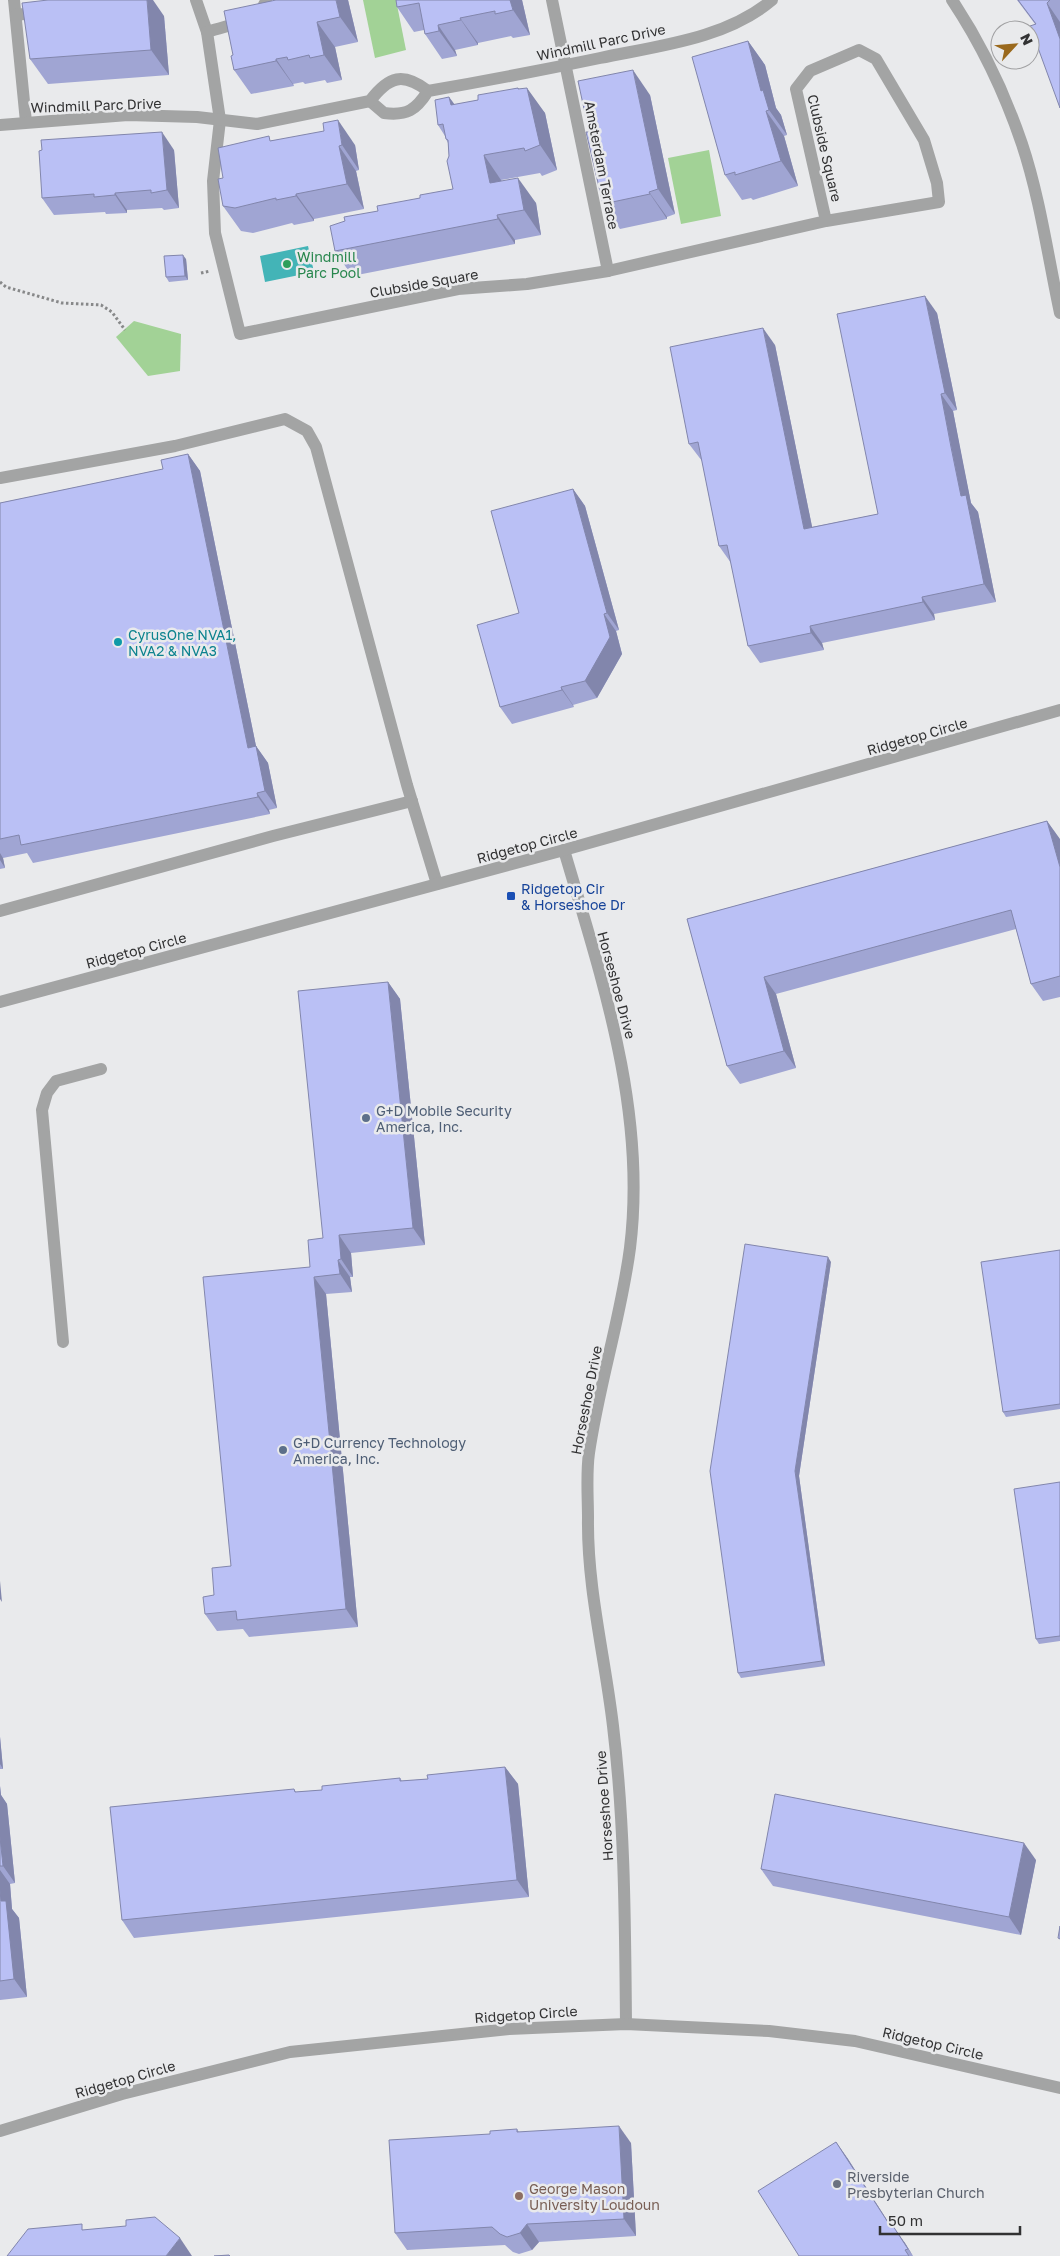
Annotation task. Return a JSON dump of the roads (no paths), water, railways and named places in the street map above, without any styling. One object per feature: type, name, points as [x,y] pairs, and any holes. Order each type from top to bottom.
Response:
[{"type":"street","points":[[14,0],[26,122]]},
{"type":"street","points":[[196,0],[207,32],[220,120]]},
{"type":"street","points":[[207,32],[256,16],[265,5],[266,0]]},
{"type":"street","name":"Amsterdam Terrace","points":[[552,0],[608,271]]},
{"type":"street","name":"Windmill Parc Drive","points":[[428,91],[672,43],[716,31],[760,10],[772,0]]},
{"type":"street","points":[[952,0],[980,45],[1022,145],[1034,188],[1060,313]]},
{"type":"street","points":[[16,15],[55,11]]},
{"type":"street","name":"Clubside Square","points":[[220,120],[213,181],[215,233],[240,334],[458,290],[527,284],[608,271],[826,222],[939,202],[937,183],[924,140],[876,59],[859,50],[810,71],[796,89],[826,222]]},
{"type":"street","points":[[399,80],[413,80],[428,91],[416,108],[405,113],[384,113],[370,101],[379,89],[388,82],[399,80]]},
{"type":"street","name":"Windmill Parc Drive","points":[[0,125],[128,115],[197,117],[257,124],[370,101]]},
{"type":"street","points":[[0,478],[174,446],[285,419],[307,431],[316,447],[412,801],[438,884]]},
{"type":"street","name":"Ridgetop Circle","points":[[0,1002],[564,850],[1060,710]]},
{"type":"street","points":[[0,911],[273,836],[412,801]]},
{"type":"street","name":"Horseshoe Drive","points":[[564,850],[616,1034],[628,1100],[632,1152],[633,1205],[630,1247],[589,1456],[588,1522],[589,1560],[613,1723],[620,1786],[624,1867],[626,2024]]},
{"type":"street","points":[[63,1342],[42,1110],[47,1093],[56,1081],[101,1069]]},
{"type":"street","name":"Ridgetop Circle","points":[[0,2131],[122,2094],[290,2052],[509,2029],[626,2024],[769,2031],[855,2041],[1060,2088]]},
{"type":"water","name":"Windmill Parc Pool","points":[[308,246],[314,272],[265,282],[260,256]]},
{"type":"place","name":"Windmill Parc Pool","points":[[287,264]]},
{"type":"place","name":"CyrusOne NVA1, NVA2 & NVA3","points":[[118,642]]},
{"type":"place","name":"Ridgetop Cir & Horseshoe Dr","points":[[511,896]]},
{"type":"place","name":"G+D Mobile Security America, Inc.","points":[[366,1118]]},
{"type":"place","name":"G+D Currency Technology America, Inc.","points":[[283,1450]]},
{"type":"place","name":"Riverside Presbyterian Church","points":[[837,2184]]},
{"type":"place","name":"George Mason University Loudoun","points":[[519,2196]]}]
